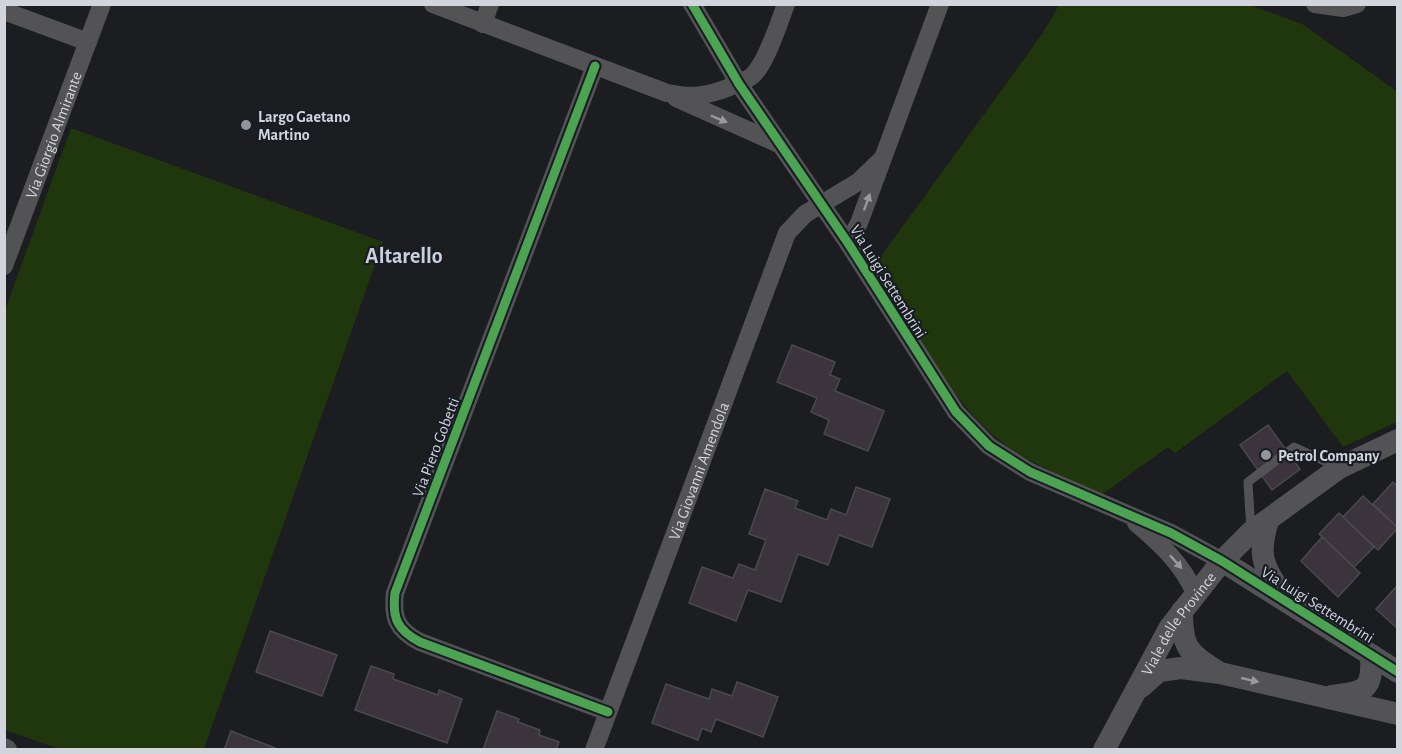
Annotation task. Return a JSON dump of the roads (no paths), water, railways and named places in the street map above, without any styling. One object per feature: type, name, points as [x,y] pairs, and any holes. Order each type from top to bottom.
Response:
[{"type":"street","name":"Via Giorgio Almirante","points":[[4,266],[102,4]]},
{"type":"street","points":[[433,4],[667,93],[701,111],[781,145]]},
{"type":"street","points":[[483,24],[490,4]]},
{"type":"street","name":"Via Luigi Settembrini","points":[[692,4],[739,84],[848,243],[938,387],[973,431],[1002,455],[1030,472],[1119,508],[1222,561],[1398,672]]},
{"type":"street","points":[[667,93],[686,97],[704,96],[739,84],[753,75],[770,46],[786,4]]},
{"type":"street","points":[[848,243],[859,223],[940,4]]},
{"type":"street","points":[[1315,4],[1343,8],[1357,4]]},
{"type":"street","points":[[4,11],[88,42]]},
{"type":"street","name":"Via Piero Gobetti","points":[[595,66],[395,592],[393,610],[398,624],[407,636],[608,712]]},
{"type":"street","name":"Via Giovanni Amendola","points":[[594,750],[784,240],[792,226],[805,214],[858,182],[882,159]]},
{"type":"street","name":"Viale delle Province","points":[[1104,750],[1170,627],[1222,561],[1259,526],[1340,468],[1398,440]]},
{"type":"street","points":[[1119,508],[1160,544],[1187,574],[1189,602],[1182,632],[1185,644],[1196,658],[1220,673]]},
{"type":"street","points":[[1259,526],[1264,566],[1287,602]]},
{"type":"street","points":[[1319,697],[1356,693],[1368,686],[1372,673],[1371,656]]},
{"type":"street","points":[[1137,690],[1160,671],[1181,668],[1220,673],[1398,714]]},
{"type":"lane","points":[[1259,526],[1248,483],[1294,447],[1340,468]]},
{"type":"place","name":"Largo Gaetano Martino","points":[[246,125]]},
{"type":"place","name":"Petrol Company","points":[[1266,455]]},
{"type":"district","name":"Altarello","points":[[404,255]]}]
